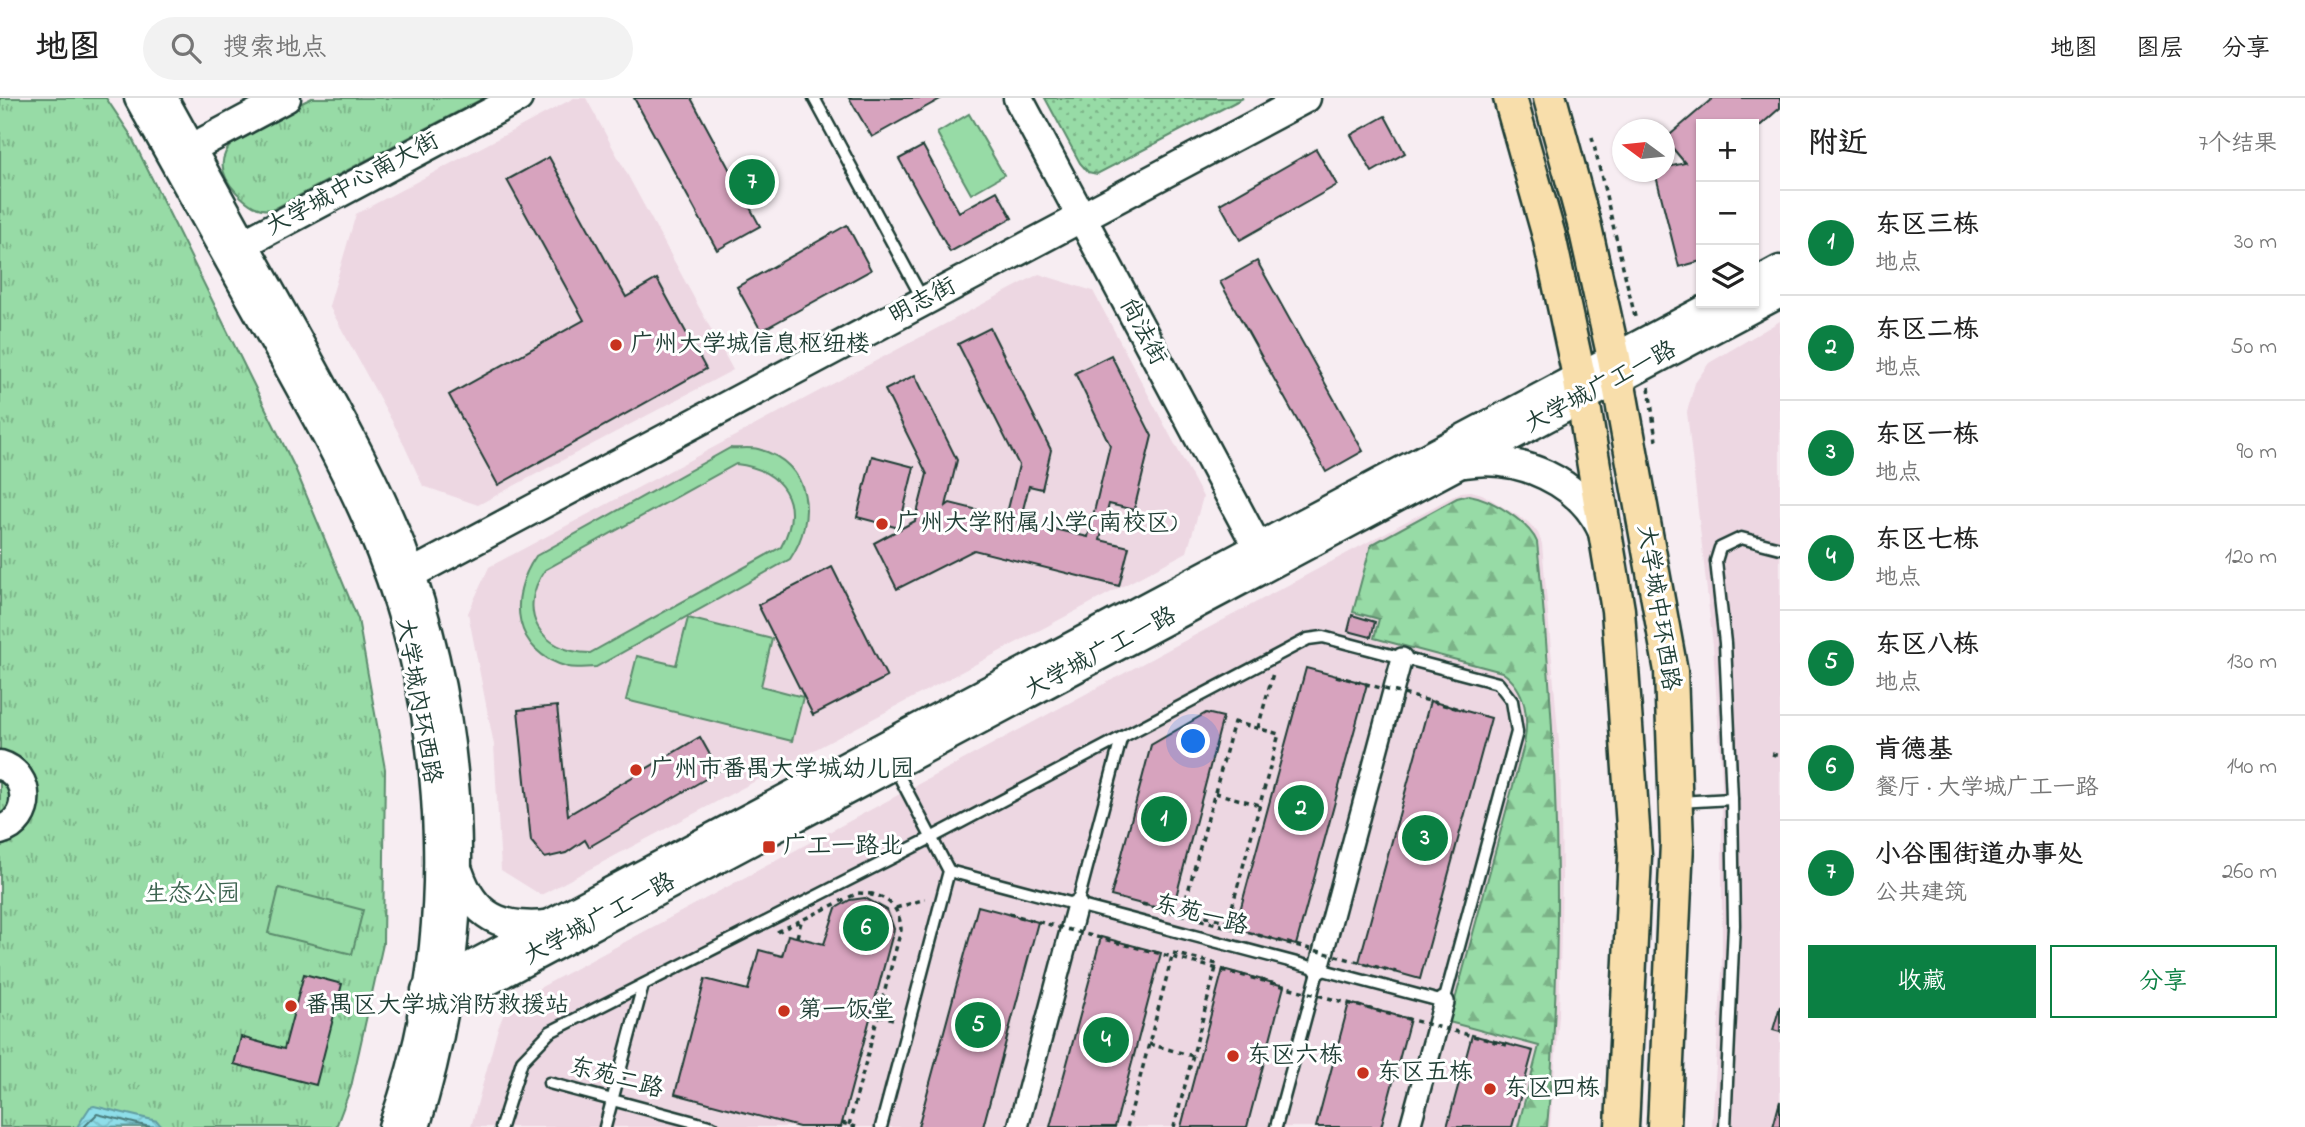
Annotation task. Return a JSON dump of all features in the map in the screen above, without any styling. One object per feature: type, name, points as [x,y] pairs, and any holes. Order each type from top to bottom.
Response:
[{"type":"main road","points":[[139,98],[182,153]]},
{"type":"main road","points":[[163,98],[182,153]]},
{"type":"main road","points":[[182,153],[286,98]]},
{"type":"main road","name":"大学城中心南大街","points":[[235,249],[518,98]]},
{"type":"main road","name":"尚法街","points":[[1018,98],[1262,557]]},
{"type":"main road","name":"明志街","points":[[401,579],[1306,98]]},
{"type":"main road","name":"大学城中环西路","points":[[1510,98],[1549,236],[1581,387],[1618,610],[1635,856],[1631,984],[1622,1127]]},
{"type":"main road","name":"大学城中环西路","points":[[1550,98],[1585,227],[1617,368],[1644,534],[1671,671],[1677,802],[1675,928],[1664,1127]]},
{"type":"main road","name":"大学城内环西路","points":[[182,153],[235,249],[370,526],[401,579],[434,654],[449,736],[457,870],[435,997],[393,1127]]},
{"type":"main road","points":[[1759,281],[1780,270]]},
{"type":"main road","name":"大学城广工一路","points":[[435,997],[1617,368],[1780,293]]},
{"type":"main road","name":"大学城广工一路","points":[[1617,368],[1710,308]]},
{"type":"main road","name":"大学城广工一路","points":[[435,997],[549,925],[1262,557],[1459,464],[1581,387]]},
{"type":"main road","points":[[1459,464],[1497,461],[1544,474],[1562,484],[1588,505],[1606,540]]},
{"type":"main road","name":"大学城内环西路","points":[[401,579],[434,788],[438,854],[434,1059],[415,1127]]},
{"type":"main road","points":[[0,765],[15,773],[25,792],[21,813],[15,822],[0,830]]},
{"type":"main road","points":[[457,870],[472,900],[498,922],[527,927],[549,925]]},
{"type":"street","points":[[1319,968],[1402,658]]},
{"type":"street","points":[[1018,1127],[1077,905]]},
{"type":"street","points":[[1410,1127],[1444,1002]]},
{"type":"lane","points":[[814,98],[923,302]]},
{"type":"lane","points":[[1725,1127],[1734,925],[1725,643],[1716,561],[1720,548],[1741,538],[1780,548]]},
{"type":"lane","points":[[501,1127],[516,1074],[531,1048],[550,1032],[932,838],[1279,654],[1319,637],[1497,683],[1512,701],[1517,725],[1444,1002]]},
{"type":"lane","points":[[1077,905],[1121,739]]},
{"type":"lane","points":[[881,1127],[948,871],[898,774]]},
{"type":"lane","points":[[1677,802],[1732,800]]},
{"type":"lane","name":"东苑一路","points":[[948,871],[1444,1002]]},
{"type":"lane","points":[[1276,1127],[1319,968]]},
{"type":"lane","points":[[605,1127],[643,985]]},
{"type":"lane","name":"东苑二路","points":[[549,1083],[713,1127]]},
{"type":"path","points":[[1258,729],[1279,654]]},
{"type":"path","points":[[1336,676],[1463,710]]},
{"type":"path","points":[[1234,722],[1279,734],[1228,922],[1183,910],[1215,793],[1234,722]]},
{"type":"path","points":[[1772,754],[1780,756]]},
{"type":"path","points":[[1215,793],[1260,805]]},
{"type":"path","points":[[849,1125],[898,946],[901,925],[896,908],[884,897],[872,894],[871,900]]},
{"type":"path","points":[[896,908],[925,899]]},
{"type":"path","points":[[1142,904],[1396,972]]},
{"type":"path","points":[[1009,914],[1507,1045]]},
{"type":"path","points":[[1205,929],[1208,917]]},
{"type":"path","points":[[797,937],[801,922]]},
{"type":"path","points":[[890,944],[898,946]]},
{"type":"path","points":[[1127,1127],[1173,953],[1217,964],[1174,1127]]},
{"type":"path","points":[[879,1015],[893,1018]]},
{"type":"path","points":[[866,1032],[874,1034]]},
{"type":"path","points":[[1149,1044],[1193,1056]]},
{"type":"path","points":[[842,1123],[856,1127]]},
{"type":"shaded area","points":[[574,98],[586,98],[733,370],[478,505],[423,486],[398,432],[329,306],[356,214]]},
{"type":"shaded area","name":"广州大学附属小学(南校区)","points":[[1039,274],[1093,291],[1203,497],[1187,552],[541,895],[501,870],[494,745],[468,613],[489,567]]},
{"type":"shaded area","points":[[1780,321],[1780,1127],[1712,1127],[1722,972],[1722,781],[1713,645],[1687,412],[1695,383],[1709,363]]},
{"type":"shaded area","points":[[1461,492],[1482,494],[1528,522],[1538,533],[1542,544],[1560,755],[1562,876],[1559,1015],[1550,1127],[471,1127],[498,1028],[505,1011],[519,999]]},
{"type":"green space","name":"生态公园","points":[[0,98],[106,98],[130,134],[295,468],[358,619],[385,769],[383,944],[351,1087],[336,1127],[0,1127]]},
{"type":"green space","points":[[312,98],[484,98],[274,209],[263,209],[245,201],[225,175],[223,160],[230,146],[260,123]]},
{"type":"green space","points":[[1045,98],[1243,98],[1097,174],[1088,172],[1080,163]]},
{"type":"green space","points":[[969,114],[1004,175],[971,194],[937,133]]},
{"type":"green space","points":[[730,448],[758,449],[776,456],[790,466],[799,479],[804,494],[804,527],[790,559],[596,667],[571,668],[550,660],[536,649],[526,636],[520,622],[521,589],[536,556]],"holes":[[[736,464],[752,467],[777,481],[790,503],[791,517],[781,547],[590,653],[558,646],[538,627],[533,614],[533,601],[545,570]]]},
{"type":"green space","points":[[1469,495],[1508,512],[1533,534],[1537,542],[1550,688],[1556,834],[1556,981],[1547,1127],[1518,1127],[1539,1046],[1449,1022],[1524,745],[1526,714],[1521,696],[1517,687],[1502,672],[1374,638],[1379,619],[1353,612],[1371,545],[1457,498]]},
{"type":"green space","points":[[688,618],[772,639],[761,686],[803,697],[792,741],[626,700],[637,656],[676,665]]},
{"type":"green space","points":[[279,888],[363,910],[352,954],[268,933]]},
{"type":"water","points":[[90,1107],[157,1121],[161,1126],[77,1127]]},
{"type":"building","points":[[634,98],[691,98],[760,226],[717,250]]},
{"type":"building","points":[[849,98],[942,98],[872,137]]},
{"type":"building","points":[[1713,98],[1780,98],[1780,108],[1759,127],[1759,119],[1696,119],[1696,262],[1679,267],[1658,182],[1675,182],[1675,165],[1685,163],[1675,151],[1675,130]]},
{"type":"building","points":[[1385,116],[1405,153],[1372,172],[1351,135]]},
{"type":"building","points":[[923,146],[959,212],[997,191],[1012,218],[950,252],[899,159]]},
{"type":"building","points":[[1316,149],[1337,185],[1240,240],[1220,204]]},
{"type":"building","name":"广州大学城信息枢纽楼","points":[[549,157],[626,297],[657,279],[706,369],[498,485],[449,395],[584,320],[507,180]]},
{"type":"building","points":[[847,225],[871,270],[761,331],[737,287]]},
{"type":"building","points":[[1257,261],[1363,451],[1326,472],[1220,282]]},
{"type":"building","points":[[990,328],[1051,450],[1042,489],[1029,486],[1020,521],[1088,537],[1110,445],[1075,373],[1111,355],[1152,436],[1134,510],[1109,504],[1100,540],[1129,547],[1119,586],[974,550],[897,589],[874,543],[915,521],[927,474],[885,390],[915,375],[957,460],[946,506],[950,503],[1006,517],[1019,465],[958,344]]},
{"type":"building","points":[[872,456],[914,467],[899,528],[857,517]]},
{"type":"building","points":[[832,567],[887,677],[813,715],[758,605]]},
{"type":"building","points":[[1352,615],[1375,622],[1371,637],[1348,631]]},
{"type":"building","points":[[1306,668],[1367,684],[1296,945],[1235,929]]},
{"type":"building","points":[[1430,701],[1491,718],[1420,979],[1359,962]]},
{"type":"building","points":[[557,706],[568,815],[700,737],[719,771],[589,847],[585,840],[566,853],[545,858],[531,841],[518,710]]},
{"type":"building","points":[[1206,713],[1223,717],[1172,912],[1111,896],[1151,745]]},
{"type":"building","name":"第一饭堂","points":[[865,898],[887,910],[894,929],[841,1127],[799,1127],[675,1094],[705,979],[748,990],[759,950],[782,956],[788,935],[824,944],[836,908],[850,900]]},
{"type":"building","points":[[978,906],[1038,922],[983,1127],[918,1127]]},
{"type":"building","points":[[1101,937],[1161,953],[1115,1127],[1050,1127]]},
{"type":"building","name":"东区六栋","points":[[1223,969],[1284,986],[1247,1127],[1181,1127]]},
{"type":"building","points":[[304,974],[342,984],[316,1085],[234,1064],[241,1037],[284,1049]]},
{"type":"building","name":"东区五栋","points":[[1349,1003],[1410,1019],[1381,1127],[1316,1127]]},
{"type":"building","points":[[1780,1006],[1780,1032],[1773,1030]]},
{"type":"building","name":"东区四栋","points":[[1472,1035],[1533,1051],[1512,1127],[1447,1127]]},
{"type":"building","points":[[1780,1101],[1780,1127],[1773,1127]]},
{"type":"place","name":"小谷围街道办事处","points":[[752,182]]},
{"type":"place","name":"广州大学城信息枢纽楼","points":[[616,345]]},
{"type":"place","name":"广州大学附属小学(南校区)","points":[[882,524]]},
{"type":"place","name":"广州市番禺大学城幼儿园","points":[[636,770]]},
{"type":"place","name":"东区二栋","points":[[1301,808]]},
{"type":"place","name":"东区三栋","points":[[1164,819]]},
{"type":"place","name":"东区一栋","points":[[1425,838]]},
{"type":"place","name":"广工一路北","points":[[769,847]]},
{"type":"place","name":"肯德基","points":[[866,928]]},
{"type":"place","name":"番禺区大学城消防救援站","points":[[291,1006]]},
{"type":"place","name":"第一饭堂","points":[[784,1011]]},
{"type":"place","name":"东区八栋","points":[[978,1025]]},
{"type":"place","name":"东区七栋","points":[[1106,1040]]},
{"type":"place","name":"东区六栋","points":[[1233,1056]]},
{"type":"place","name":"东区五栋","points":[[1363,1073]]},
{"type":"place","name":"东区四栋","points":[[1490,1089]]}]
